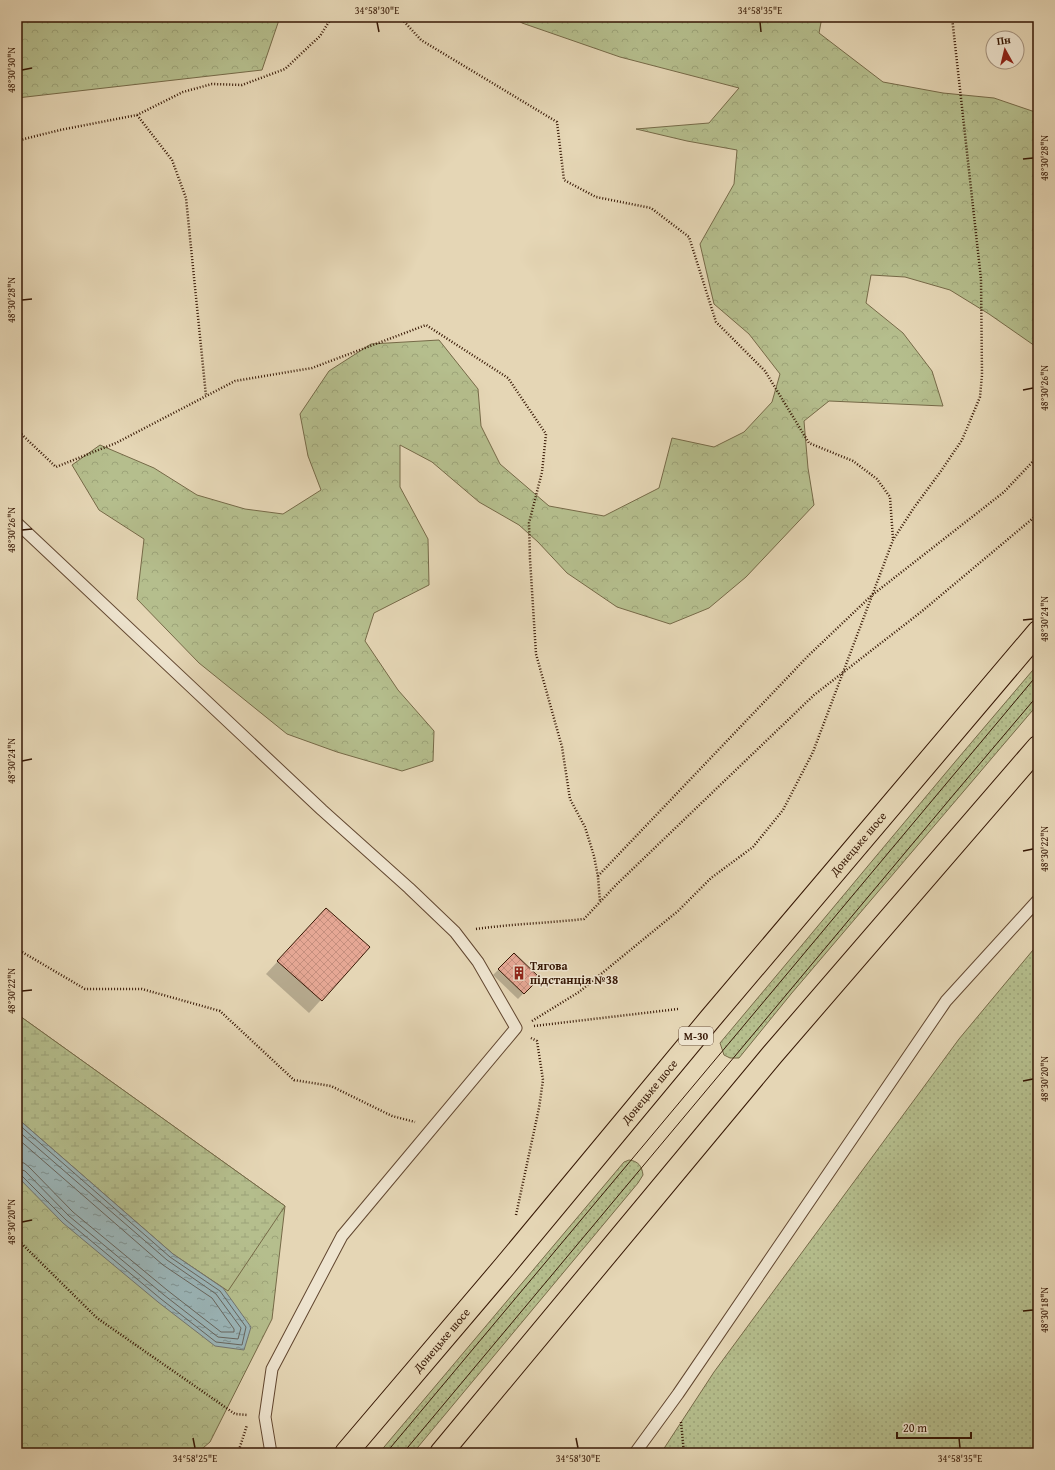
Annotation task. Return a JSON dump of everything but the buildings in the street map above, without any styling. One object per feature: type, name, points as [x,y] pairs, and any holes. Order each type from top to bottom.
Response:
[{"type":"highway","name":"Донецьке шосе","points":[[351,1447],[505,1266],[715,1012],[1038,632]]},
{"type":"highway","points":[[441,1453],[772,1055],[1038,748]]},
{"type":"lane","points":[[17,523],[322,810],[409,888],[455,932],[478,962],[516,1028],[342,1236],[272,1369],[265,1417],[270,1453]]},
{"type":"lane","points":[[635,1453],[678,1394],[946,1001],[1038,900]]},
{"type":"path","points":[[17,142],[60,130],[137,115],[183,92],[212,84],[242,85],[285,69],[320,36],[332,17]]},
{"type":"path","points":[[400,17],[421,40],[556,122],[564,180],[596,197],[651,208],[689,237],[716,322],[765,371],[809,443],[853,461],[877,479],[890,497],[894,540]]},
{"type":"path","points":[[516,1028],[535,1020],[579,992],[678,912],[711,878],[753,847],[783,810],[813,752],[871,596],[894,540],[962,440],[980,397],[982,375],[981,279],[952,17]]},
{"type":"path","points":[[137,115],[172,160],[186,198],[206,396]]},
{"type":"path","points":[[17,430],[56,467],[116,443],[235,381],[312,368],[426,325],[508,378],[546,434],[542,472],[529,523],[536,654],[562,747],[570,799],[585,827],[594,856],[598,877],[600,902]]},
{"type":"path","points":[[598,877],[808,656],[871,596],[1004,492],[1038,456]]},
{"type":"path","points":[[455,932],[499,926],[544,924],[584,919],[622,880],[814,695],[921,612],[1038,514]]},
{"type":"path","points":[[17,949],[85,989],[142,989],[220,1011],[294,1080],[331,1086],[392,1116],[433,1126]]},
{"type":"path","points":[[516,1028],[678,1009]]},
{"type":"path","points":[[515,1220],[539,1108],[543,1080],[537,1041],[516,1028]]},
{"type":"path","points":[[17,1239],[97,1318],[235,1414],[265,1417]]},
{"type":"path","points":[[238,1453],[250,1415]]},
{"type":"green space","points":[[17,17],[280,17],[262,70],[17,98]]},
{"type":"green space","points":[[513,17],[822,17],[819,33],[883,82],[943,93],[994,98],[1038,113],[1038,344],[1035,346],[989,314],[950,290],[905,277],[871,275],[866,303],[903,333],[932,371],[943,406],[829,401],[804,421],[808,468],[814,505],[746,577],[709,608],[670,624],[617,607],[567,573],[538,542],[519,525],[479,502],[432,462],[400,445],[400,487],[428,539],[429,585],[374,613],[365,641],[398,690],[434,731],[433,761],[402,771],[337,752],[287,734],[199,663],[137,599],[144,539],[99,510],[72,465],[100,445],[154,468],[197,495],[245,509],[283,514],[321,490],[308,456],[300,414],[329,371],[371,344],[439,340],[478,389],[481,426],[500,464],[549,506],[604,516],[659,488],[672,438],[714,447],[744,432],[772,402],[780,374],[749,334],[714,304],[700,244],[734,184],[737,150],[687,141],[636,129],[709,123],[739,88],[620,57],[522,23]]},
{"type":"green space","points":[[1038,664],[1038,704],[791,994],[739,1058],[730,1058],[724,1055],[720,1043]]},
{"type":"green space","points":[[1038,944],[1038,1453],[661,1453],[714,1372],[959,1039]]},
{"type":"green space","points":[[17,1014],[285,1206],[272,1319],[210,1442],[197,1453],[17,1453]]},
{"type":"green space","points":[[17,1014],[285,1206],[228,1291],[173,1254],[17,1118]]},
{"type":"green space","points":[[629,1160],[639,1164],[642,1169],[643,1175],[638,1183],[413,1453],[379,1453],[624,1162]]},
{"type":"water","points":[[17,1118],[173,1254],[223,1288],[251,1327],[244,1350],[215,1346],[158,1302],[63,1223],[17,1176]]},
{"type":"tram line","points":[[386,1453],[1038,674]]},
{"type":"tram line","points":[[403,1453],[1038,695]]},
{"type":"place","name":"Тягова пiдстанцiя №38","points":[[519,973]]}]
